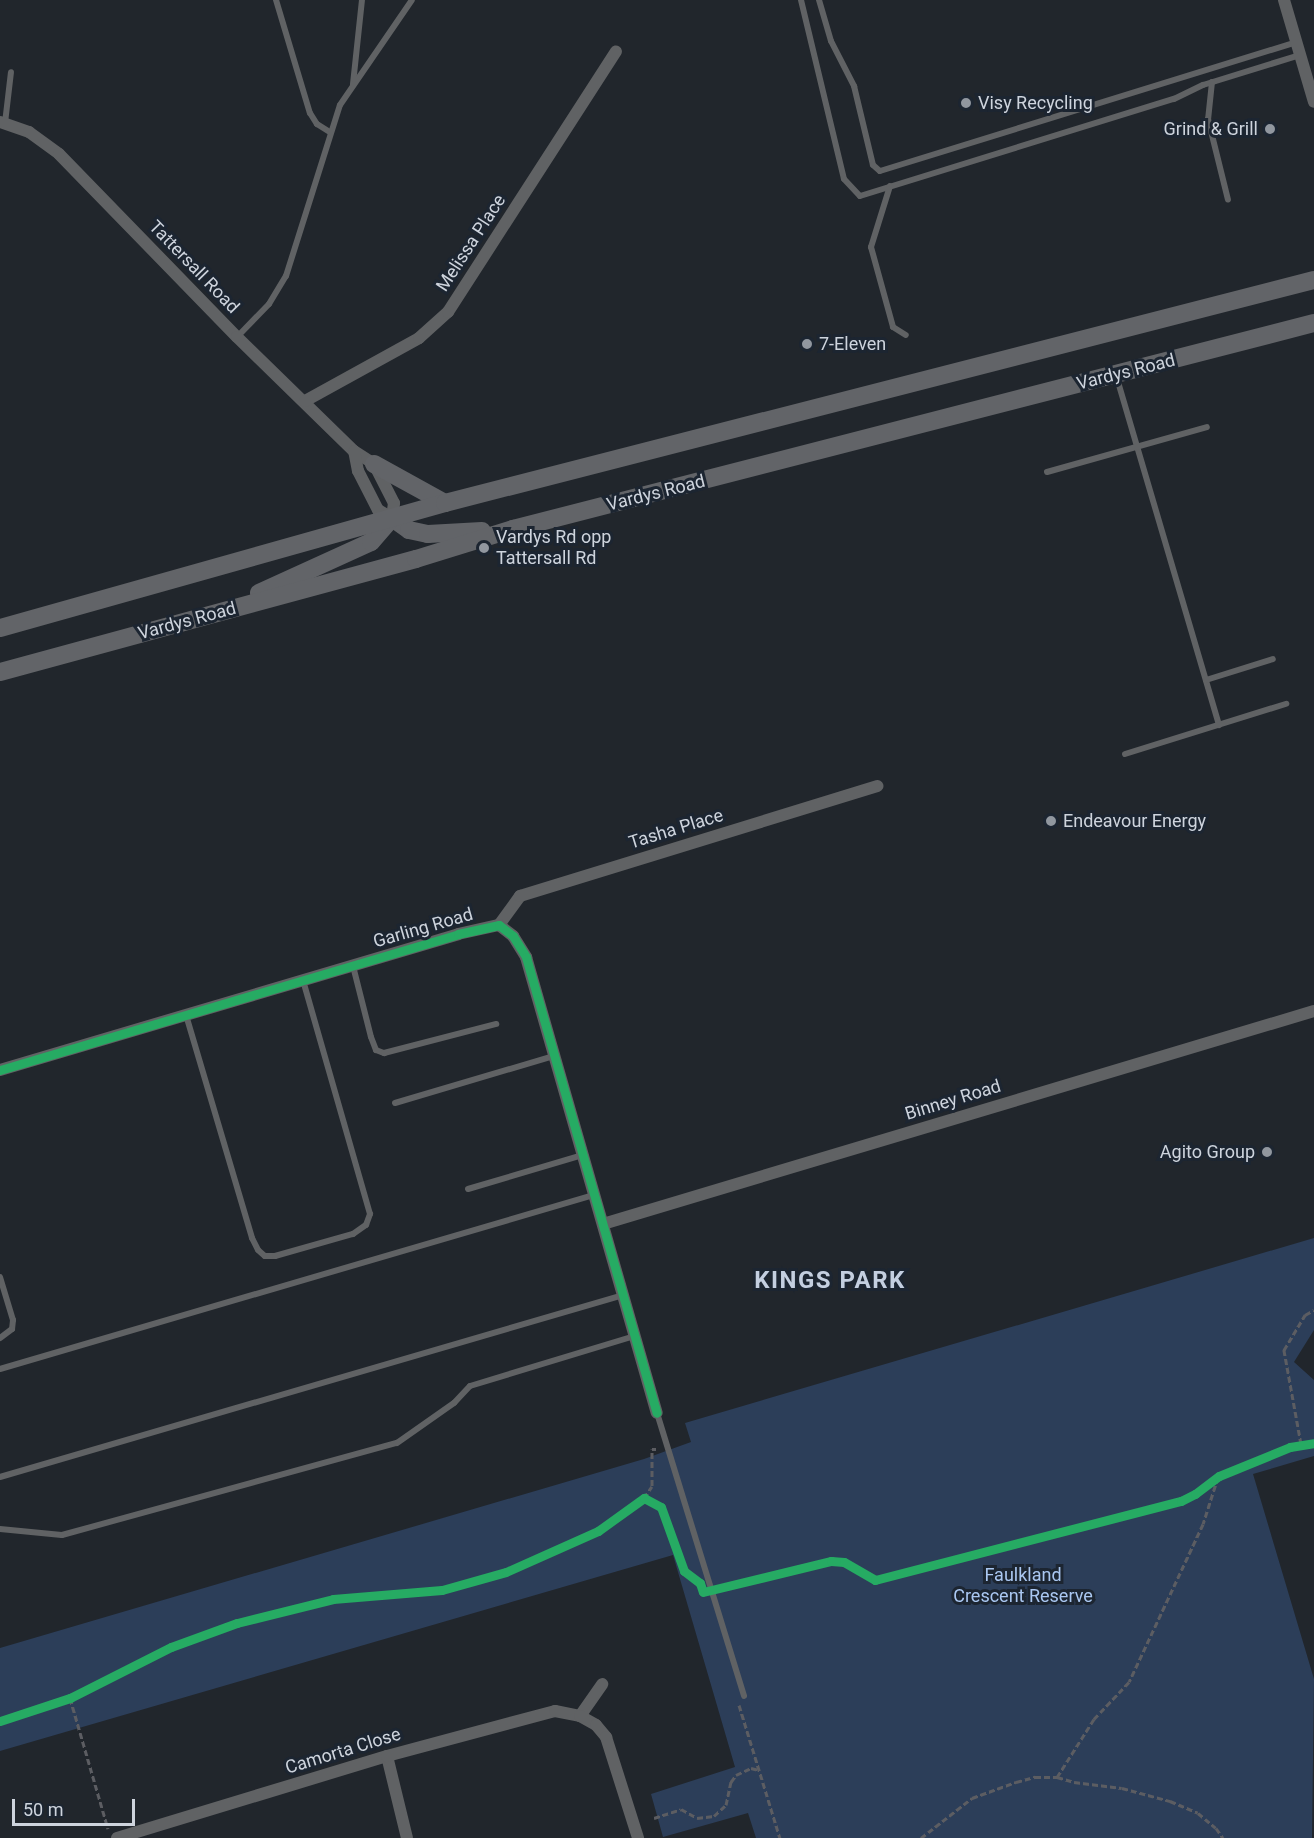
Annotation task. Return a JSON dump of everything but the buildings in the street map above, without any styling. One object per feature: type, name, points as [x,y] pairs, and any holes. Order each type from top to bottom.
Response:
[{"type":"main road","points":[[0,628],[445,503],[1314,280]]},
{"type":"main road","name":"Vardys Road","points":[[0,672],[416,559],[513,529],[1314,323]]},
{"type":"main road","points":[[374,464],[396,474],[421,492],[445,503]]},
{"type":"main road","points":[[392,518],[409,530],[428,534],[513,529]]},
{"type":"main road","points":[[207,616],[371,542],[392,518]]},
{"type":"street","points":[[1284,0],[1314,102]]},
{"type":"street","name":"Melissa Place","points":[[305,402],[419,339],[448,312],[616,51]]},
{"type":"street","name":"Tattersall Road","points":[[3,123],[29,132],[59,154],[237,337],[354,451],[374,464],[394,503],[392,518],[378,510],[358,471],[354,451]]},
{"type":"street","name":"Tasha Place","points":[[499,925],[520,896],[877,786]]},
{"type":"street","name":"Garling Road","points":[[0,1070],[458,934],[499,925],[513,936],[526,957],[657,1413]]},
{"type":"street","name":"Binney Road","points":[[603,1224],[1314,1011]]},
{"type":"street","points":[[580,1716],[602,1684]]},
{"type":"street","name":"Camorta Close","points":[[117,1838],[387,1756],[535,1714],[555,1711],[580,1716],[596,1725],[606,1737],[638,1838]]},
{"type":"street","points":[[387,1756],[407,1838]]},
{"type":"lane","points":[[276,0],[309,113],[317,124],[330,132]]},
{"type":"lane","points":[[353,85],[362,0]]},
{"type":"lane","points":[[237,337],[269,304],[286,276],[340,105],[412,0]]},
{"type":"lane","points":[[801,0],[844,179],[860,196],[1174,99],[1212,82],[1300,55]]},
{"type":"lane","points":[[819,0],[831,41],[854,86],[873,165],[880,171],[1296,42]]},
{"type":"lane","points":[[3,123],[11,72]]},
{"type":"lane","points":[[1212,82],[1208,119],[1228,200]]},
{"type":"lane","points":[[890,186],[871,247],[893,327],[906,335]]},
{"type":"lane","points":[[1116,374],[1219,725]]},
{"type":"lane","points":[[1047,472],[1208,427]]},
{"type":"lane","points":[[1206,680],[1273,659]]},
{"type":"lane","points":[[1125,754],[1286,704]]},
{"type":"lane","points":[[353,965],[376,1050],[384,1053],[496,1024]]},
{"type":"lane","points":[[186,1015],[252,1238],[258,1250],[265,1256],[274,1256],[353,1234],[366,1225],[370,1214],[303,980]]},
{"type":"lane","points":[[394,1103],[554,1056]]},
{"type":"lane","points":[[468,1189],[583,1155]]},
{"type":"lane","points":[[0,1369],[594,1195]]},
{"type":"lane","points":[[0,1277],[12,1320],[12,1329],[0,1338]]},
{"type":"lane","points":[[0,1476],[623,1295]]},
{"type":"lane","points":[[0,1528],[62,1535],[397,1443],[453,1403],[470,1386],[635,1336]]},
{"type":"lane","points":[[657,1413],[744,1696]]},
{"type":"path","points":[[1301,1444],[1284,1350],[1305,1315],[1314,1310]]},
{"type":"path","points":[[644,1498],[661,1507],[684,1571],[700,1583],[703,1592],[831,1561],[844,1562],[875,1580],[1181,1501],[1219,1476],[1301,1444],[1314,1443]]},
{"type":"path","points":[[0,1721],[70,1698],[171,1647],[268,1613],[333,1599],[442,1590],[506,1572],[598,1531],[644,1498],[652,1486],[652,1449],[667,1447]]},
{"type":"path","points":[[1057,1777],[1094,1719],[1129,1682],[1203,1524],[1219,1476]]},
{"type":"path","points":[[70,1698],[111,1838]]},
{"type":"path","points":[[738,1703],[780,1838]]},
{"type":"path","points":[[654,1818],[681,1809],[697,1818],[714,1816],[726,1805],[731,1782],[736,1775],[751,1768],[759,1770]]},
{"type":"path","points":[[921,1838],[972,1798],[1035,1777],[1057,1777],[1074,1782],[1122,1788],[1170,1801],[1198,1813],[1216,1828],[1223,1838]]},
{"type":"green space","name":"Faulkland Crescent Reserve","points":[[1314,1238],[1314,1330],[1294,1362],[1314,1380],[1314,1456],[1253,1474],[1314,1679],[1312,1838],[756,1838],[748,1813],[663,1837],[651,1794],[735,1767],[673,1555],[0,1751],[0,1648],[644,1459],[691,1442],[685,1423]]},
{"type":"cycle path","points":[[0,1070],[458,934],[499,925],[513,936],[526,957],[657,1413]]},
{"type":"cycle path","points":[[0,1721],[70,1698],[171,1647],[237,1623],[333,1599],[442,1590],[506,1572],[598,1531],[644,1498],[661,1507],[684,1571],[700,1583],[703,1592],[831,1561],[844,1562],[875,1580],[1181,1501],[1195,1494],[1219,1476],[1290,1447],[1314,1443]]},
{"type":"place","name":"Visy Recycling","points":[[966,103]]},
{"type":"place","name":"Grind & Grill","points":[[1270,129]]},
{"type":"place","name":"7-Eleven","points":[[807,344]]},
{"type":"place","name":"Vardys Rd opp Tattersall Rd","points":[[484,548]]},
{"type":"place","name":"Endeavour Energy","points":[[1051,821]]},
{"type":"place","name":"Agito Group","points":[[1267,1152]]},
{"type":"district","name":"KINGS PARK","points":[[830,1281]]}]
